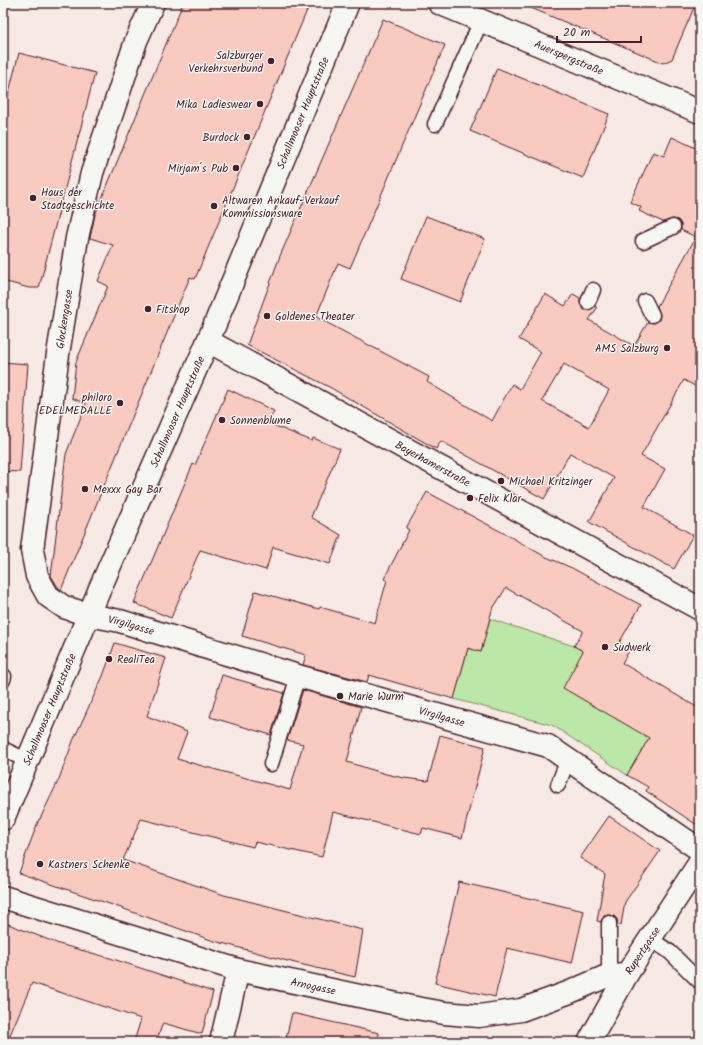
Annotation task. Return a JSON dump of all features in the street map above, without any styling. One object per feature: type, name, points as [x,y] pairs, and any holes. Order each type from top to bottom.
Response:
[{"type":"street","name":"Glockengasse","points":[[89,615],[64,607],[48,596],[37,576],[32,550],[58,354],[77,238],[92,174],[136,41],[153,3]]},
{"type":"street","name":"Schallmooser Hauptstraße","points":[[3,819],[89,615],[208,341],[348,3]]},
{"type":"street","name":"Auerspergstraße","points":[[439,3],[700,110]]},
{"type":"street","name":"Bayerhamerstraße","points":[[208,341],[700,609]]},
{"type":"street","name":"Virgilgasse","points":[[89,615],[120,621],[298,676],[548,746],[700,850]]},
{"type":"street","name":"Rupertgasse","points":[[589,1042],[618,975],[650,939],[700,862]]},
{"type":"street","name":"Arnogasse","points":[[3,897],[238,970],[444,1013],[479,1016],[521,1010],[618,975]]},
{"type":"street","points":[[221,1042],[238,970]]},
{"type":"lane","points":[[435,124],[481,21]]},
{"type":"lane","points":[[643,241],[673,227]]},
{"type":"lane","points":[[645,302],[652,315]]},
{"type":"lane","points":[[271,764],[298,676]]},
{"type":"lane","points":[[3,749],[28,761]]},
{"type":"lane","points":[[558,785],[568,759]]},
{"type":"lane","points":[[608,923],[618,975]]},
{"type":"lane","points":[[650,939],[670,952],[700,982]]},
{"type":"green space","points":[[490,619],[574,646],[583,651],[659,722],[627,775],[552,725],[454,699],[468,648],[481,652]]},
{"type":"building","points":[[183,3],[310,3],[195,279],[190,277],[61,590],[51,576],[66,454],[86,404],[72,398],[76,362],[108,286],[98,281],[113,245],[90,238],[95,215]]},
{"type":"building","points":[[519,3],[696,3],[672,59],[663,63]]},
{"type":"building","points":[[383,19],[445,45],[350,268],[338,263],[316,317],[429,377],[427,382],[492,421],[512,384],[520,389],[541,352],[519,339],[545,294],[565,306],[573,294],[580,298],[580,303],[584,310],[589,310],[595,306],[597,308],[589,320],[634,346],[648,322],[655,323],[659,320],[660,315],[657,306],[696,237],[681,230],[681,224],[678,220],[673,219],[663,222],[639,211],[641,207],[630,202],[653,152],[664,156],[672,137],[700,150],[700,389],[684,380],[641,456],[665,469],[644,507],[693,535],[674,569],[589,522],[614,478],[570,453],[544,499],[441,441],[436,449],[331,388],[247,345],[280,256]],"holes":[[[564,364],[609,390],[589,427],[542,401]]]},
{"type":"building","name":"Haus der Stadtgeschichte","points":[[19,53],[95,73],[39,288],[29,288],[3,281],[3,115]]},
{"type":"building","points":[[497,68],[609,114],[583,178],[470,131]]},
{"type":"building","points":[[426,216],[485,239],[460,302],[401,279]]},
{"type":"building","points":[[3,362],[28,364],[20,472],[3,471]]},
{"type":"building","points":[[228,389],[274,411],[268,423],[312,441],[313,438],[340,449],[311,517],[341,535],[330,564],[273,547],[266,570],[200,550],[171,618],[134,603],[193,464],[195,465]]},
{"type":"building","points":[[427,492],[544,556],[572,568],[641,605],[619,643],[630,649],[622,663],[700,709],[700,827],[646,791],[648,787],[627,775],[649,738],[563,688],[583,651],[574,646],[583,631],[506,588],[492,610],[481,652],[468,648],[454,699],[369,675],[367,682],[303,665],[306,655],[242,636],[255,591],[319,609],[320,607],[375,623],[387,580],[384,579],[409,530],[406,528]]},
{"type":"building","points":[[115,643],[166,658],[147,716],[187,732],[177,759],[290,790],[303,744],[287,740],[303,690],[361,707],[347,762],[386,774],[428,781],[440,735],[485,747],[462,838],[423,828],[421,834],[333,812],[322,857],[255,842],[253,847],[141,819],[123,860],[224,895],[363,930],[355,977],[295,963],[211,940],[19,873],[39,819],[59,779],[73,741],[103,676]]},
{"type":"building","points":[[222,675],[284,693],[271,735],[210,717]]},
{"type":"building","points":[[609,816],[660,851],[625,902],[621,925],[618,925],[617,919],[614,916],[609,915],[604,916],[601,922],[597,921],[605,874],[580,858]]},
{"type":"building","points":[[459,882],[584,911],[572,963],[507,948],[495,997],[435,983]]},
{"type":"building","points":[[3,922],[59,944],[110,958],[213,992],[202,1034],[163,1023],[156,1042],[134,1042],[141,1019],[32,983],[7,1042],[3,1042]]},
{"type":"building","points":[[292,1013],[379,1033],[378,1042],[285,1042]]},
{"type":"place","name":"Salzburger Verkehrsverbund","points":[[271,61]]},
{"type":"place","name":"Mika Ladieswear","points":[[260,104]]},
{"type":"place","name":"Burdock","points":[[247,137]]},
{"type":"place","name":"Mirjam´s Pub","points":[[236,168]]},
{"type":"place","name":"Haus der Stadtgeschichte","points":[[33,198]]},
{"type":"place","name":"Altwaren Ankauf-Verkauf Kommissionsware","points":[[214,206]]},
{"type":"place","name":"Fitshop","points":[[148,309]]},
{"type":"place","name":"Goldenes Theater","points":[[267,316]]},
{"type":"place","name":"AMS Salzburg","points":[[667,348]]},
{"type":"place","name":"philoro EDELMEDALLE","points":[[120,403]]},
{"type":"place","name":"Sonnenblume","points":[[222,420]]},
{"type":"place","name":"Michael Kritzinger","points":[[501,481]]},
{"type":"place","name":"Mexxx Gay Bar","points":[[85,489]]},
{"type":"place","name":"Felix Klar","points":[[470,498]]},
{"type":"place","name":"Sudwerk","points":[[605,647]]},
{"type":"place","name":"RealiTea","points":[[109,659]]},
{"type":"place","name":"Marie Wurm","points":[[340,696]]},
{"type":"place","name":"Kastners Schenke","points":[[40,864]]}]
